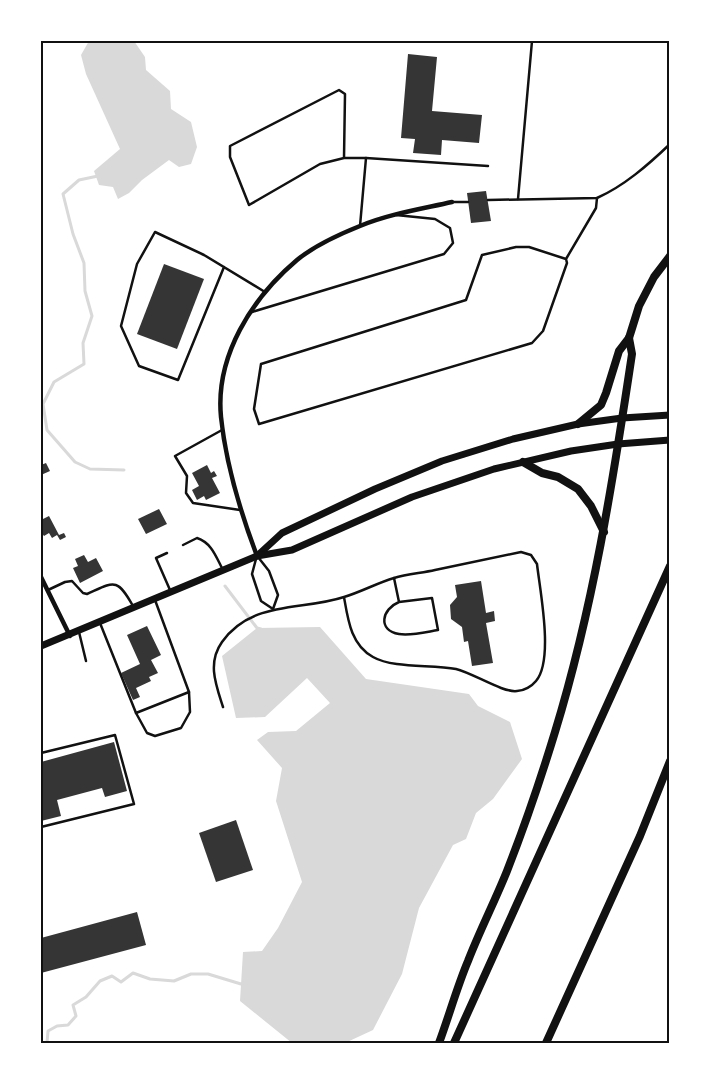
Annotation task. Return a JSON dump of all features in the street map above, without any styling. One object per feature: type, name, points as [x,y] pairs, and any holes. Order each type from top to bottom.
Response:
[{"type":"highway","points":[[578,424],[601,405],[619,351],[629,338],[639,306],[646,291],[670,256]]},
{"type":"highway","points":[[439,1043],[467,962],[521,833],[555,732],[584,628],[604,532],[632,354],[629,338]]},
{"type":"highway","points":[[523,462],[542,473],[565,481],[578,489],[591,506],[604,532]]},
{"type":"highway","points":[[454,1043],[670,566]]},
{"type":"highway","points":[[546,1043],[640,836],[670,761]]},
{"type":"main road","points":[[257,556],[282,533],[409,474],[478,449],[578,424],[622,418],[670,415]]},
{"type":"main road","points":[[41,646],[70,636],[257,556],[292,550],[412,497],[464,478],[571,451],[618,444],[670,440]]},
{"type":"street","points":[[257,556],[240,510],[228,459],[221,416],[222,388],[228,362],[238,333],[274,282],[299,259],[332,239],[360,226],[392,215],[452,202]]},
{"type":"street","points":[[41,577],[70,636]]},
{"type":"lane","points":[[518,199],[532,41]]},
{"type":"lane","points":[[344,158],[344,94],[339,90],[230,146],[230,157],[249,205],[320,164],[344,158],[488,166]]},
{"type":"lane","points":[[488,200],[597,198],[613,191],[654,160],[670,144]]},
{"type":"lane","points":[[360,226],[366,158]]},
{"type":"lane","points":[[566,258],[529,246],[482,255],[466,300],[261,364],[254,409],[259,424],[532,343],[543,331],[567,263],[566,258],[596,208],[597,198]]},
{"type":"lane","points":[[452,202],[468,202]]},
{"type":"lane","points":[[251,312],[444,254],[453,243],[450,228],[435,219],[392,215]]},
{"type":"lane","points":[[224,267],[178,380],[139,366],[121,326],[137,264],[156,232],[204,255],[266,292]]},
{"type":"lane","points":[[223,429],[176,456],[187,476],[186,493],[193,503],[240,510]]},
{"type":"lane","points":[[183,545],[198,538],[204,540],[210,546],[224,570]]},
{"type":"lane","points":[[223,707],[214,677],[213,665],[216,654],[221,642],[230,633],[258,615],[273,609],[344,598],[394,578],[521,552],[531,555],[538,564],[545,632],[544,665],[537,680],[524,690],[509,691],[454,669],[386,662],[373,657],[358,644],[353,635],[344,598]]},
{"type":"lane","points":[[167,553],[156,558],[171,592]]},
{"type":"lane","points":[[257,556],[252,574],[261,601],[273,609]]},
{"type":"lane","points":[[257,556],[269,571],[278,594],[273,609]]},
{"type":"lane","points":[[394,578],[399,602]]},
{"type":"lane","points":[[48,590],[65,582],[72,581],[83,593],[87,594],[111,584],[118,585],[125,591],[134,607]]},
{"type":"lane","points":[[432,598],[438,630],[400,634],[391,631],[386,626],[384,620],[386,612],[390,605],[399,602],[432,598]]},
{"type":"lane","points":[[100,622],[136,713],[147,733],[155,736],[181,728],[190,712],[189,692],[154,599]]},
{"type":"lane","points":[[78,632],[86,661]]},
{"type":"lane","points":[[136,713],[189,692]]},
{"type":"lane","points":[[41,753],[114,735],[134,804],[41,827]]},
{"type":"shaded area","points":[[89,41],[134,41],[145,57],[146,70],[170,91],[171,109],[191,122],[197,147],[191,164],[179,167],[169,160],[142,180],[129,193],[118,199],[113,187],[99,185],[94,171],[120,149],[86,74],[81,55]]},
{"type":"shaded area","points":[[320,627],[366,679],[469,694],[478,706],[510,722],[522,759],[493,799],[476,813],[466,839],[453,845],[419,908],[402,974],[373,1030],[345,1043],[292,1043],[240,1001],[243,952],[262,951],[278,928],[302,882],[276,801],[282,768],[257,740],[268,732],[296,731],[330,703],[307,678],[265,717],[236,718],[222,656],[257,628]]},
{"type":"building","points":[[408,54],[437,57],[432,111],[482,115],[479,143],[442,140],[441,155],[413,153],[415,139],[401,138]]},
{"type":"building","points":[[486,191],[491,221],[471,223],[467,193]]},
{"type":"building","points":[[164,264],[204,279],[177,349],[137,334]]},
{"type":"building","points":[[46,463],[50,471],[41,475],[41,465]]},
{"type":"building","points":[[207,465],[211,473],[214,471],[217,476],[212,478],[220,493],[206,500],[204,496],[197,500],[192,490],[199,486],[192,473]]},
{"type":"building","points":[[159,509],[167,524],[146,534],[138,519]]},
{"type":"building","points":[[49,516],[59,535],[64,533],[66,537],[60,540],[57,535],[52,538],[49,533],[44,536],[41,532],[41,520]]},
{"type":"building","points":[[84,555],[88,562],[96,558],[103,571],[80,583],[73,568],[78,566],[75,559]]},
{"type":"building","points":[[481,581],[486,613],[494,611],[495,621],[486,623],[493,663],[472,666],[468,641],[464,642],[462,627],[451,619],[450,605],[457,597],[455,585]]},
{"type":"building","points":[[147,626],[161,655],[151,660],[158,673],[149,677],[151,681],[136,688],[140,697],[133,700],[121,673],[140,664],[127,635]]},
{"type":"building","points":[[114,742],[127,791],[105,797],[102,788],[57,800],[61,816],[41,821],[41,762]]},
{"type":"building","points":[[236,820],[253,870],[216,882],[199,833]]},
{"type":"building","points":[[137,912],[146,945],[41,973],[41,938]]},
{"type":"waterway","points":[[98,176],[79,180],[63,194],[73,234],[84,263],[85,291],[92,316],[83,343],[84,364],[54,382],[43,404],[47,430],[75,462],[90,469],[124,470]]},
{"type":"waterway","points":[[225,586],[257,628],[261,629]]},
{"type":"waterway","points":[[47,1043],[48,1031],[57,1026],[68,1025],[76,1016],[73,1005],[86,997],[100,981],[112,976],[121,982],[133,973],[150,979],[174,981],[191,974],[208,974],[241,984],[244,983]]}]
